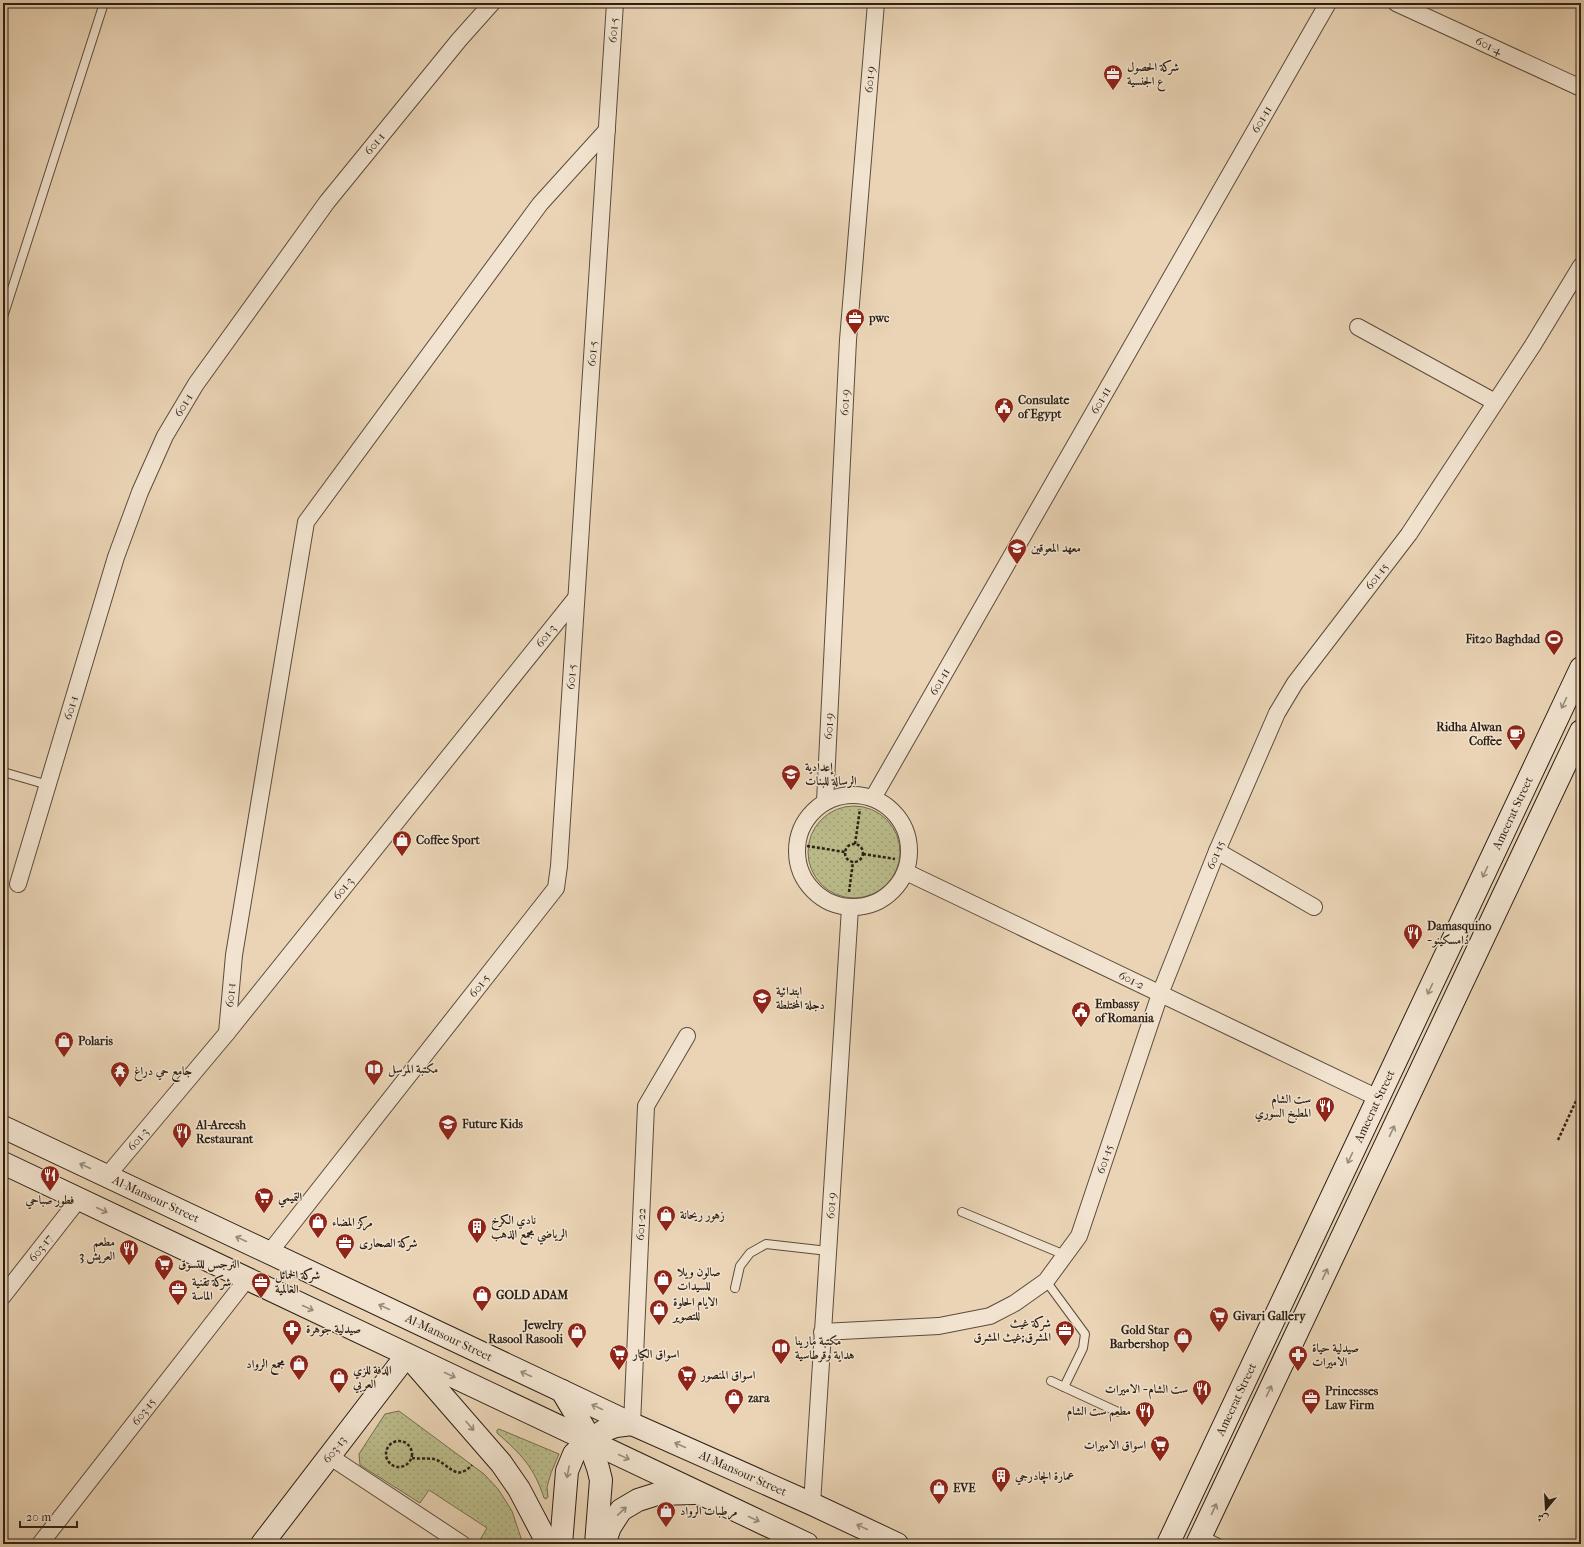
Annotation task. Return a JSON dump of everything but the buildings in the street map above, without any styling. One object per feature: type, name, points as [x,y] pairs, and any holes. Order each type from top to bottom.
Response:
[{"type":"main road","name":"Ameerat Street","points":[[1168,1544],[1581,668]]},
{"type":"main road","points":[[1199,1540],[1581,731]]},
{"type":"main road","name":"Al-Mansour Street","points":[[3,1127],[632,1424],[812,1504],[897,1544]]},
{"type":"main road","points":[[3,1163],[807,1544]]},
{"type":"main road","points":[[407,1354],[501,1463],[519,1489],[548,1544]]},
{"type":"main road","name":"603-13","points":[[262,1544],[407,1354]]},
{"type":"main road","points":[[562,1391],[578,1417],[598,1468],[601,1480],[596,1544]]},
{"type":"main road","points":[[560,1544],[567,1471],[574,1454],[588,1441],[605,1430],[616,1426],[632,1424]]},
{"type":"main road","points":[[604,1544],[610,1527],[621,1510],[638,1500],[657,1494],[698,1493]]},
{"type":"street","name":"601-1","points":[[18,884],[116,557],[140,492],[164,436],[196,384],[328,202],[459,40],[492,3]]},
{"type":"street","name":"601-5","points":[[269,1253],[556,888],[559,866],[615,3]]},
{"type":"street","name":"601-9","points":[[825,802],[848,340],[876,3]]},
{"type":"street","name":"601-11","points":[[867,802],[1328,3]]},
{"type":"street","name":"601-4","points":[[1396,3],[1581,88]]},
{"type":"street","name":"601-1","points":[[227,1034],[234,955],[301,544],[306,522],[540,204],[607,130]]},
{"type":"street","name":"601-15","points":[[822,1332],[939,1326],[990,1316],[1015,1303],[1046,1281],[1079,1236],[1160,994],[1217,851],[1277,713],[1295,683],[1409,534],[1533,345],[1581,266]]},
{"type":"street","points":[[1358,327],[1495,402]]},
{"type":"street","name":"601-3","points":[[107,1176],[227,1034],[576,598]]},
{"type":"street","points":[[856,795],[867,802],[886,805],[897,815],[905,828],[910,843],[910,858],[903,866],[897,888],[884,899],[867,906],[849,903],[832,904],[817,894],[805,881],[798,864],[797,846],[801,829],[811,813],[825,802],[840,796],[856,795]]},
{"type":"street","points":[[1217,851],[1314,906]]},
{"type":"street","name":"601-2","points":[[903,866],[1160,994],[1378,1098]]},
{"type":"street","name":"601-9","points":[[812,1504],[849,903]]},
{"type":"street","name":"601-22","points":[[632,1424],[646,1106],[687,1036]]},
{"type":"street","name":"603-17","points":[[3,1296],[79,1199]]},
{"type":"street","name":"603-15","points":[[40,1544],[247,1279]]},
{"type":"street","points":[[329,1456],[462,1544]]},
{"type":"lane","points":[[3,317],[104,3]]},
{"type":"lane","points":[[3,772],[48,785]]},
{"type":"lane","points":[[962,1212],[1065,1255]]},
{"type":"lane","points":[[735,1288],[740,1266],[750,1253],[766,1244],[828,1251]]},
{"type":"lane","points":[[1046,1281],[1085,1334],[1083,1348],[1064,1387]]},
{"type":"lane","points":[[1051,1381],[1118,1412]]},
{"type":"lane","points":[[1199,1540],[1221,1544]]},
{"type":"path","points":[[855,844],[867,802]]},
{"type":"path","points":[[855,844],[862,848],[864,854],[861,860],[853,862],[847,859],[845,852],[848,846],[855,844]]},
{"type":"path","points":[[807,846],[845,852]]},
{"type":"path","points":[[864,854],[903,866]]},
{"type":"path","points":[[849,903],[853,862]]},
{"type":"path","points":[[1558,1140],[1581,1090]]},
{"type":"path","points":[[396,1441],[405,1442],[412,1448],[412,1458],[405,1466],[397,1467],[389,1462],[386,1450],[396,1441]]},
{"type":"path","points":[[412,1458],[436,1460],[456,1472],[468,1470],[472,1465]]},
{"type":"green space","points":[[845,806],[863,806],[880,813],[893,826],[900,843],[900,861],[893,878],[880,891],[863,898],[845,898],[828,891],[815,878],[808,861],[808,843],[815,826],[828,813]]},
{"type":"green space","points":[[399,1411],[484,1474],[498,1489],[512,1511],[523,1544],[480,1544],[478,1543],[487,1528],[429,1490],[420,1503],[360,1465],[359,1454],[385,1414]]},
{"type":"green space","points":[[499,1429],[559,1454],[551,1473],[547,1487],[548,1497],[546,1499],[544,1498],[531,1469],[520,1455],[497,1433],[497,1430]]},
{"type":"place","name":"شركة الحصول ع الجنسية","points":[[1113,91]]},
{"type":"place","name":"pwc","points":[[855,335]]},
{"type":"place","name":"Consulate of Egypt","points":[[1004,424]]},
{"type":"place","name":"معهد المعوقين","points":[[1017,565]]},
{"type":"place","name":"Fit20 Baghdad","points":[[1554,656]]},
{"type":"place","name":"Ridha Alwan Coffee","points":[[1516,751]]},
{"type":"place","name":"إعدادية الرسالة للبنات","points":[[791,791]]},
{"type":"place","name":"Coffee Sport","points":[[402,857]]},
{"type":"place","name":"Damasquino - دامسكينو","points":[[1413,950]]},
{"type":"place","name":"ابتدائية دجلة المختلطة","points":[[762,1015]]},
{"type":"place","name":"Embassy of Romania","points":[[1081,1028]]},
{"type":"place","name":"Polaris","points":[[64,1058]]},
{"type":"place","name":"مكتبة المرسل","points":[[374,1086]]},
{"type":"place","name":"جامع حي دراغ","points":[[120,1088]]},
{"type":"place","name":"ست الشام المطبخ السوري","points":[[1325,1123]]},
{"type":"place","name":"Future Kids","points":[[448,1141]]},
{"type":"place","name":"Al-Areesh Restaurant","points":[[182,1149]]},
{"type":"place","name":"فطور صباحي","points":[[50,1192]]},
{"type":"place","name":"التميمي","points":[[264,1214]]},
{"type":"place","name":"زهور ريحانة","points":[[666,1232]]},
{"type":"place","name":"مركز المضاء","points":[[318,1239]]},
{"type":"place","name":"نادي الكرخ الرياضي مجمع الذهب","points":[[477,1244]]},
{"type":"place","name":"شركة الصحارى","points":[[345,1260]]},
{"type":"place","name":"مطعم العريش 3","points":[[129,1266]]},
{"type":"place","name":"النرجس للتسوق","points":[[164,1281]]},
{"type":"place","name":"صالون ويلا للسيدات","points":[[663,1296]]},
{"type":"place","name":"شركة الخمائل العالمية","points":[[261,1299]]},
{"type":"place","name":"شركة تقنية الماسة","points":[[178,1306]]},
{"type":"place","name":"GOLD ADAM","points":[[482,1312]]},
{"type":"place","name":"الايام الحلوة للتصوير","points":[[659,1326]]},
{"type":"place","name":"Givari Gallery","points":[[1219,1333]]},
{"type":"place","name":"صيدلية جوهرة","points":[[292,1346]]},
{"type":"place","name":"شركة غيث المشرق;غيث المشرق","points":[[1065,1347]]},
{"type":"place","name":"Jewelry Rasool Rasooli","points":[[577,1349]]},
{"type":"place","name":"Gold Star Barbershop","points":[[1183,1354]]},
{"type":"place","name":"مكتبة مارينا هداية وقرطاسية","points":[[781,1365]]},
{"type":"place","name":"اسواق الكيار","points":[[619,1371]]},
{"type":"place","name":"صيدلية حياة الاميرات","points":[[1298,1372]]},
{"type":"place","name":"مجمع الرواد","points":[[299,1381]]},
{"type":"place","name":"اسواق المنصور","points":[[687,1392]]},
{"type":"place","name":"الدفة للزي العربي","points":[[339,1394]]},
{"type":"place","name":"ست الشام - الاميرات","points":[[1202,1406]]},
{"type":"place","name":"zara","points":[[734,1415]]},
{"type":"place","name":"Princesses Law Firm","points":[[1311,1415]]},
{"type":"place","name":"مطعم ست الشام","points":[[1145,1428]]},
{"type":"place","name":"اسواق الاميرات","points":[[1160,1462]]},
{"type":"place","name":"عمارة الچادرجي","points":[[1001,1493]]},
{"type":"place","name":"EVE","points":[[939,1505]]},
{"type":"place","name":"مرطبات الرواد","points":[[666,1528]]}]
